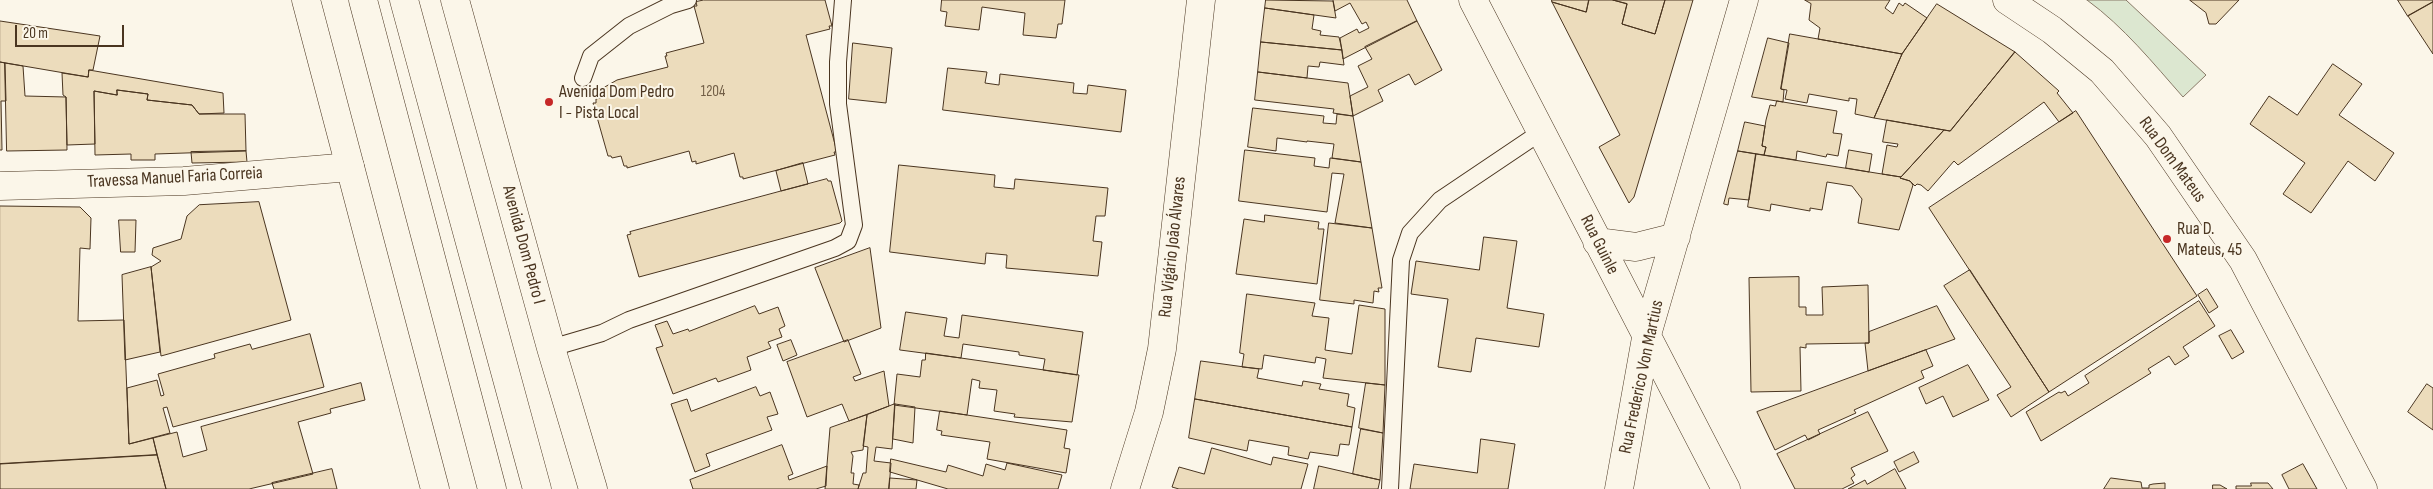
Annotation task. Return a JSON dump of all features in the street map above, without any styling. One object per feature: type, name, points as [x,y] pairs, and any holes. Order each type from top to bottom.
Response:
[{"type":"street","points":[[306,0],[435,489]]},
{"type":"street","points":[[363,0],[492,489]]},
{"type":"street","points":[[404,0],[537,489]]},
{"type":"street","name":"Avenida Dom Pedro I","points":[[455,0],[551,348],[593,489]]},
{"type":"street","name":"Rua Vigário João Álvares","points":[[1125,489],[1149,412],[1162,349],[1201,0]]},
{"type":"street","name":"Rua Guinle","points":[[1473,0],[1646,338],[1726,489]]},
{"type":"street","name":"Rua Frederico Von Martius","points":[[1620,489],[1646,338],[1744,0]]},
{"type":"street","name":"Rua Dom Mateus","points":[[2008,0],[2052,30],[2102,71],[2158,136],[2243,260],[2363,489]]},
{"type":"street","name":"Travessa Manuel Faria Correia","points":[[0,186],[184,180],[350,167]]},
{"type":"street","points":[[1597,242],[1636,247],[1676,237]]},
{"type":"lane","points":[[583,78],[591,56],[629,26],[671,5],[688,0]]},
{"type":"lane","points":[[551,348],[602,333],[629,320],[835,248],[848,241],[854,225],[838,104],[838,62],[843,0]]},
{"type":"lane","points":[[1390,489],[1401,260],[1410,233],[1440,200],[1541,132]]},
{"type":"green space","points":[[2087,0],[2126,0],[2206,75],[2183,97],[2126,34]]},
{"type":"building","points":[[704,0],[825,0],[832,26],[829,26],[830,29],[806,35],[837,152],[834,152],[835,155],[743,179],[743,177],[740,177],[734,153],[696,164],[696,161],[692,162],[689,151],[627,168],[627,166],[624,166],[621,156],[612,158],[608,156],[593,103],[596,103],[596,99],[605,97],[603,88],[617,80],[668,67],[666,53],[704,43],[694,6],[697,6],[696,2]]},
{"type":"building","points":[[942,0],[1065,0],[1062,24],[1058,24],[1056,38],[1023,35],[1025,13],[982,7],[979,30],[945,26],[947,12],[941,11]]},
{"type":"building","points":[[1266,0],[1333,1],[1336,18],[1265,8]]},
{"type":"building","points":[[1333,0],[1407,0],[1417,21],[1343,59],[1340,38],[1357,29],[1359,33],[1369,28],[1366,22],[1362,24],[1350,3],[1335,11]]},
{"type":"building","points":[[1552,0],[1589,0],[1586,12],[1552,2]]},
{"type":"building","points":[[1589,0],[1613,0],[1627,4],[1622,24],[1655,34],[1665,0],[1693,0],[1634,197],[1629,203],[1599,147],[1620,135],[1552,2],[1586,12]]},
{"type":"building","points":[[1613,0],[1665,0],[1655,34],[1622,24],[1627,4]]},
{"type":"building","points":[[1805,0],[1890,0],[1885,8],[1893,14],[1899,3],[1903,6],[1905,3],[1927,18],[1902,54],[1818,39],[1820,28],[1809,20],[1811,4]]},
{"type":"building","points":[[2190,0],[2239,0],[2216,24],[2209,24],[2206,13]]},
{"type":"building","points":[[2398,0],[2433,0],[2433,2],[2408,16]]},
{"type":"building","points":[[2433,2],[2433,54],[2408,16]]},
{"type":"building","points":[[1937,4],[2015,52],[1950,131],[1874,118],[1902,54]]},
{"type":"building","points":[[1265,8],[1314,15],[1312,29],[1321,31],[1320,35],[1339,37],[1342,50],[1261,42]]},
{"type":"building","points":[[0,21],[100,36],[93,70],[89,70],[88,77],[0,62]]},
{"type":"building","points":[[1417,21],[1442,70],[1415,85],[1409,74],[1378,90],[1383,101],[1353,116],[1350,96],[1368,87],[1358,66],[1372,59],[1365,47]]},
{"type":"building","points":[[1790,34],[1902,54],[1874,118],[1855,114],[1857,99],[1849,98],[1849,101],[1809,94],[1807,103],[1785,99],[1787,90],[1781,89]]},
{"type":"building","points":[[1768,38],[1789,43],[1781,89],[1784,90],[1783,102],[1752,97]]},
{"type":"building","points":[[1261,42],[1342,50],[1344,65],[1320,62],[1319,67],[1308,66],[1307,78],[1258,72]]},
{"type":"building","points":[[853,43],[892,48],[886,103],[849,99]]},
{"type":"building","points":[[2015,52],[2059,91],[2057,93],[2073,113],[2059,122],[2044,102],[1958,165],[1954,161],[1928,191],[1921,185],[1917,184],[1915,186],[1910,181],[1900,178],[1944,130],[1950,131]]},
{"type":"building","points":[[0,62],[5,63],[6,101],[1,101],[2,150],[0,150]]},
{"type":"building","points":[[5,63],[23,66],[25,96],[66,97],[67,150],[7,151]]},
{"type":"building","points":[[2333,64],[2362,84],[2339,115],[2394,153],[2375,181],[2348,161],[2311,213],[2283,194],[2305,163],[2250,124],[2269,96],[2297,115]]},
{"type":"building","points":[[948,68],[987,72],[985,83],[999,85],[1000,74],[1074,83],[1073,93],[1087,94],[1088,85],[1126,90],[1121,132],[943,110]]},
{"type":"building","points":[[89,70],[223,93],[224,113],[199,114],[192,105],[147,100],[148,94],[117,90],[117,95],[94,91],[95,144],[67,145],[66,97],[63,95],[62,73],[88,77]]},
{"type":"building","points":[[1258,72],[1348,83],[1353,116],[1333,113],[1334,109],[1255,100]]},
{"type":"building","points":[[117,90],[148,94],[147,100],[192,105],[199,114],[245,114],[246,151],[155,154],[155,160],[131,160],[131,154],[95,155],[94,91],[117,95]]},
{"type":"building","points":[[1777,101],[1837,111],[1833,133],[1842,134],[1838,156],[1827,154],[1826,157],[1797,151],[1796,160],[1764,155],[1766,147],[1762,146],[1766,120],[1770,105],[1775,106]]},
{"type":"building","points":[[1253,108],[1324,116],[1323,123],[1336,124],[1337,114],[1353,116],[1361,162],[1332,158],[1334,144],[1277,138],[1276,151],[1248,147]]},
{"type":"building","points":[[2076,111],[2197,296],[2049,392],[1929,208]]},
{"type":"building","points":[[1887,120],[1944,130],[1901,177],[1882,174],[1887,145],[1897,147],[1898,144],[1883,142]]},
{"type":"building","points":[[1745,122],[1765,126],[1762,146],[1766,147],[1764,155],[1738,151]]},
{"type":"building","points":[[1245,150],[1315,158],[1314,166],[1329,168],[1330,158],[1361,162],[1372,228],[1335,223],[1344,174],[1332,173],[1327,212],[1239,201]]},
{"type":"building","points":[[1849,150],[1872,154],[1869,172],[1846,168]]},
{"type":"building","points":[[246,151],[247,162],[192,163],[191,152]]},
{"type":"building","points":[[1738,151],[1756,154],[1749,200],[1729,198],[1728,205],[1724,204]]},
{"type":"building","points":[[1756,154],[1901,177],[1910,181],[1913,185],[1899,230],[1858,223],[1862,199],[1852,186],[1827,182],[1822,210],[1810,208],[1810,211],[1771,204],[1770,211],[1748,207]]},
{"type":"building","points":[[803,163],[808,184],[781,191],[776,171]]},
{"type":"building","points":[[899,165],[995,175],[994,187],[1014,189],[1015,179],[1108,188],[1105,216],[1096,216],[1093,241],[1102,242],[1098,276],[1006,268],[1007,255],[986,253],[985,264],[890,252]]},
{"type":"building","points":[[827,179],[831,181],[842,221],[840,223],[639,277],[627,235],[631,234],[630,232]]},
{"type":"building","points":[[259,202],[291,320],[161,356],[151,267],[161,261],[152,255],[153,248],[181,239],[187,216],[199,205]]},
{"type":"building","points":[[0,206],[80,207],[91,218],[90,249],[80,248],[78,321],[124,320],[129,444],[153,438],[157,455],[0,464]]},
{"type":"building","points":[[1265,215],[1319,222],[1318,229],[1324,229],[1317,284],[1236,274],[1244,219],[1264,222]]},
{"type":"building","points":[[119,220],[136,220],[135,252],[121,252]]},
{"type":"building","points":[[1329,223],[1372,228],[1382,288],[1378,288],[1379,292],[1374,291],[1373,303],[1354,300],[1354,304],[1320,300]]},
{"type":"building","points":[[1484,237],[1517,241],[1507,308],[1544,314],[1539,347],[1476,338],[1471,372],[1438,367],[1448,299],[1411,294],[1416,261],[1479,270]]},
{"type":"building","points":[[870,248],[881,328],[844,342],[815,268]]},
{"type":"building","points":[[151,267],[160,352],[125,360],[122,275]]},
{"type":"building","points":[[1970,270],[2049,392],[2011,417],[1997,395],[2011,387],[1944,286]]},
{"type":"building","points":[[1799,277],[1799,307],[1806,307],[1806,315],[1823,315],[1822,287],[1868,285],[1869,343],[1806,344],[1806,348],[1800,347],[1801,391],[1751,392],[1749,278]]},
{"type":"building","points":[[2207,289],[2218,307],[2209,313],[2198,295]]},
{"type":"building","points":[[1247,294],[1315,303],[1312,316],[1329,318],[1325,350],[1352,354],[1359,305],[1385,309],[1385,385],[1323,378],[1326,359],[1316,357],[1315,363],[1264,355],[1262,369],[1242,367],[1244,354],[1240,353]]},
{"type":"building","points":[[2199,301],[2215,326],[2183,347],[2189,356],[2175,365],[2169,356],[2148,369],[2151,373],[2041,441],[2026,412],[2059,392],[2065,391],[2068,396],[2089,383],[2085,376]]},
{"type":"building","points":[[755,306],[759,314],[778,307],[785,326],[779,329],[782,337],[768,342],[771,348],[747,357],[751,370],[718,382],[716,378],[673,394],[656,348],[663,346],[655,325],[667,321],[673,334],[688,329],[689,331]]},
{"type":"building","points":[[1937,306],[1955,339],[1868,371],[1865,343],[1869,343],[1869,332]]},
{"type":"building","points":[[906,312],[947,318],[944,336],[959,338],[962,315],[1083,332],[1077,375],[1043,370],[1045,359],[1019,355],[1019,352],[963,344],[961,358],[900,350]]},
{"type":"building","points":[[2231,330],[2244,352],[2232,359],[2219,336]]},
{"type":"building","points":[[310,334],[324,387],[173,427],[167,407],[163,408],[170,433],[129,444],[127,388],[157,380],[161,396],[164,395],[158,374],[215,358],[214,354],[250,344],[252,349]]},
{"type":"building","points":[[791,340],[797,355],[783,361],[777,345]]},
{"type":"building","points":[[848,340],[861,374],[853,377],[855,381],[884,371],[889,406],[849,421],[842,404],[807,417],[787,362]]},
{"type":"building","points":[[1926,350],[1933,366],[1921,371],[1924,378],[1854,410],[1856,413],[1818,430],[1820,434],[1808,440],[1805,435],[1775,450],[1757,412]]},
{"type":"building","points":[[926,353],[1079,375],[1072,422],[1014,417],[1015,414],[994,411],[997,390],[979,388],[980,381],[972,379],[967,415],[894,405],[897,374],[920,377],[922,360],[925,360]]},
{"type":"building","points":[[1201,361],[1259,369],[1257,378],[1302,386],[1303,381],[1321,384],[1319,389],[1349,394],[1347,406],[1355,408],[1352,427],[1195,399]]},
{"type":"building","points":[[1968,365],[1989,400],[1953,417],[1943,396],[1926,404],[1919,388]]},
{"type":"building","points":[[361,383],[365,400],[330,409],[331,413],[298,422],[313,474],[249,489],[166,489],[153,438],[177,432],[183,457],[207,450],[201,427]]},
{"type":"building","points":[[1366,383],[1385,385],[1383,433],[1359,428]]},
{"type":"building","points":[[2427,384],[2433,388],[2433,430],[2408,412]]},
{"type":"building","points":[[756,387],[760,396],[770,392],[778,414],[767,417],[772,430],[706,454],[710,466],[695,472],[671,404],[687,399],[691,411]]},
{"type":"building","points":[[1195,399],[1352,427],[1349,445],[1340,444],[1338,456],[1310,452],[1308,459],[1288,455],[1289,447],[1249,440],[1247,451],[1189,438]]},
{"type":"building","points":[[895,404],[915,407],[913,443],[893,439]]},
{"type":"building","points":[[895,404],[892,449],[876,447],[874,461],[891,463],[889,489],[858,489],[863,473],[866,473],[868,447],[863,446],[867,415]]},
{"type":"building","points":[[940,411],[1067,430],[1064,448],[1070,449],[1066,473],[987,459],[990,442],[941,435],[942,431],[937,430]]},
{"type":"building","points":[[1868,412],[1888,451],[1851,468],[1855,475],[1851,478],[1854,483],[1842,489],[1795,489],[1777,454]]},
{"type":"building","points":[[867,415],[863,450],[851,452],[853,456],[851,473],[854,473],[853,484],[859,485],[858,489],[825,489],[830,428]]},
{"type":"building","points":[[1361,429],[1383,433],[1380,480],[1353,474]]},
{"type":"building","points":[[1481,439],[1515,444],[1508,489],[1410,489],[1414,464],[1477,473]]},
{"type":"building","points":[[782,445],[793,474],[788,476],[789,480],[827,466],[826,486],[816,489],[693,489],[690,480]]},
{"type":"building","points":[[1212,448],[1271,465],[1273,457],[1308,464],[1301,489],[1179,489],[1172,487],[1179,467],[1204,474]]},
{"type":"building","points":[[1914,452],[1919,462],[1899,472],[1894,462]]},
{"type":"building","points":[[157,455],[166,489],[0,489],[0,464]]},
{"type":"building","points":[[891,459],[946,472],[948,465],[983,476],[986,464],[1005,470],[1007,463],[1062,475],[1058,489],[948,489],[890,472]]},
{"type":"building","points":[[2303,464],[2317,489],[2289,489],[2282,475]]},
{"type":"building","points":[[1319,466],[1380,480],[1378,489],[1314,489]]},
{"type":"building","points":[[332,469],[337,489],[274,489],[272,483]]},
{"type":"building","points":[[1895,469],[1906,489],[1848,489],[1865,480],[1867,484]]},
{"type":"building","points":[[890,478],[917,480],[916,489],[889,489]]},
{"type":"building","points":[[2111,478],[2141,482],[2142,488],[2149,488],[2149,485],[2153,484],[2165,483],[2165,489],[2104,489]]},
{"type":"building","points":[[2251,483],[2268,483],[2273,489],[2236,489],[2236,486],[2251,486]]},
{"type":"building","points":[[2213,485],[2220,485],[2227,489],[2213,489]]},
{"type":"place","name":"Avenida Dom Pedro I - Pista Local","points":[[549,102]]},
{"type":"place","name":"Rua D. Mateus, 45","points":[[2167,239]]}]
